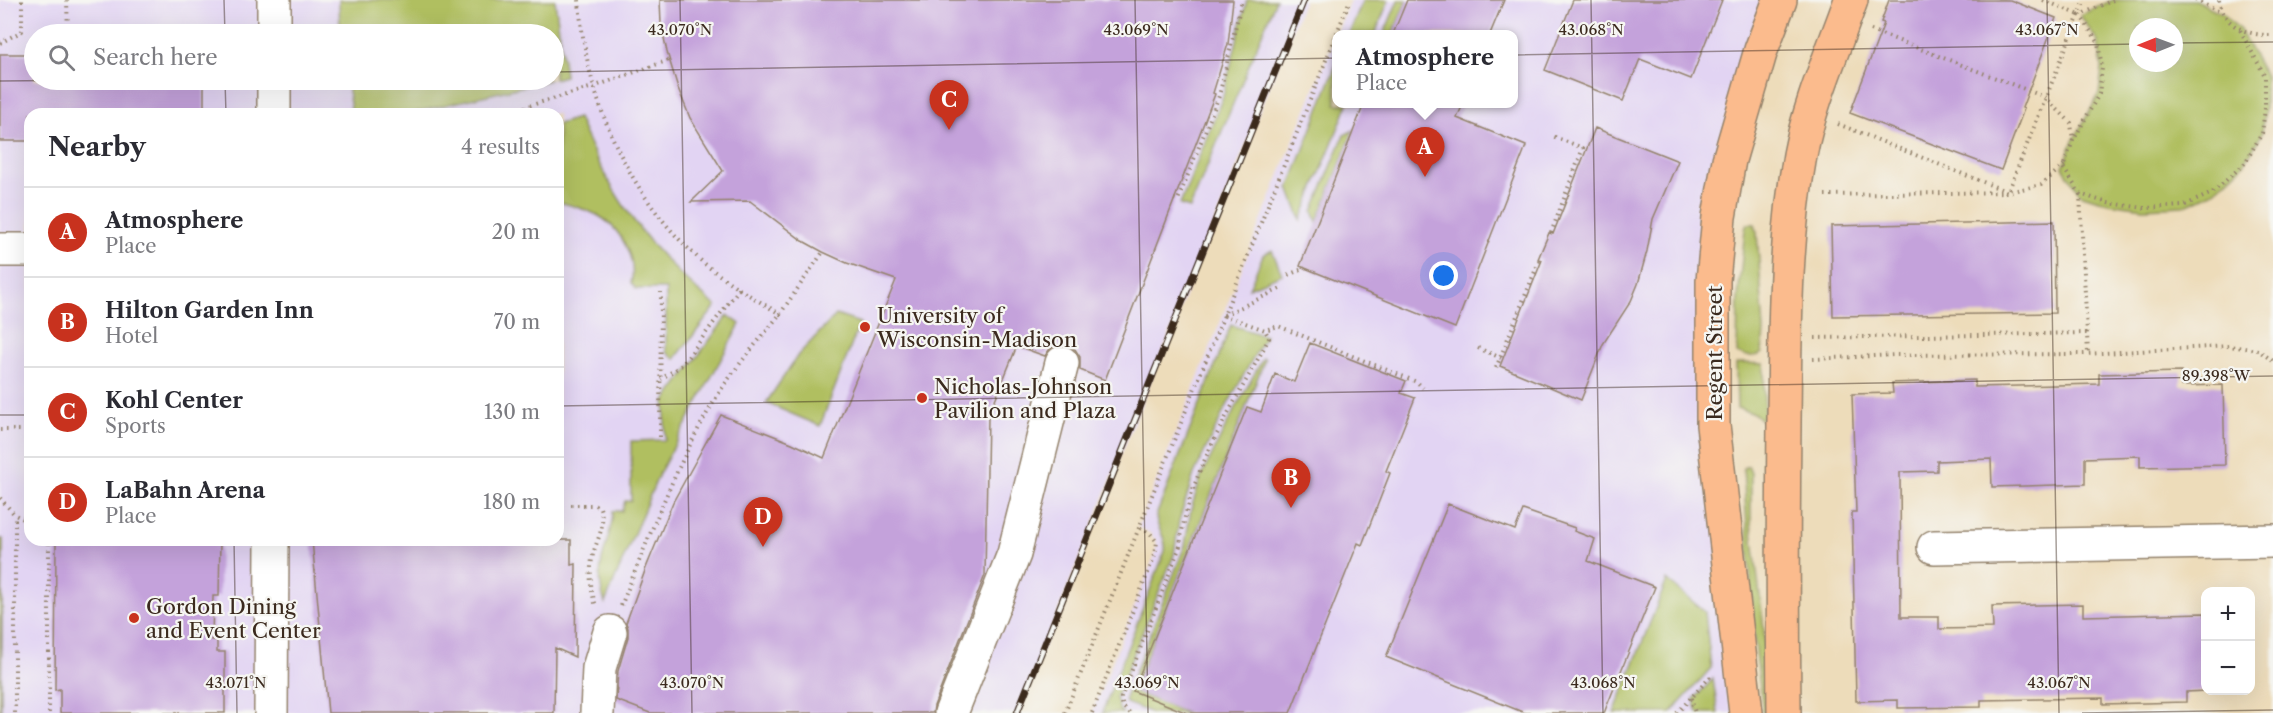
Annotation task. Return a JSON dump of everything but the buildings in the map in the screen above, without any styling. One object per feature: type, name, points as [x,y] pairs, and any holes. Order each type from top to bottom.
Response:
[{"type":"main road","name":"Regent Street","points":[[1746,713],[1713,425],[1713,281],[1719,217],[1729,160],[1761,50],[1780,0]]},
{"type":"main road","points":[[1784,713],[1784,359],[1791,214],[1801,153],[1819,90],[1858,14]]},
{"type":"street","points":[[274,0],[274,24]]},
{"type":"street","points":[[274,90],[274,108]]},
{"type":"street","points":[[0,250],[24,250]]},
{"type":"street","points":[[951,713],[1014,554],[1062,363]]},
{"type":"street","points":[[1934,547],[2273,541]]},
{"type":"street","points":[[271,713],[272,546]]},
{"type":"street","points":[[597,713],[599,668],[612,628]]},
{"type":"path","points":[[0,44],[22,32],[22,0]]},
{"type":"path","points":[[67,0],[68,24]]},
{"type":"path","points":[[579,0],[583,44],[593,87],[612,134],[639,188],[677,237],[697,257],[738,289],[780,314]]},
{"type":"path","points":[[1174,199],[1178,200],[1219,96],[1242,0]]},
{"type":"path","points":[[1338,30],[1350,0]]},
{"type":"path","points":[[1815,195],[2008,192],[2041,185],[2063,167],[2073,141],[2099,94],[2102,68],[2098,42],[2080,15],[2043,0]]},
{"type":"path","points":[[2008,192],[2085,0]]},
{"type":"path","points":[[2080,15],[2113,0]]},
{"type":"path","points":[[2079,194],[2108,203],[2144,208],[2183,206],[2212,193],[2245,163],[2262,133],[2265,76],[2240,30],[2222,13],[2195,0]]},
{"type":"path","points":[[2219,0],[2222,13]]},
{"type":"path","points":[[1858,14],[2045,97],[2071,123],[2073,141]]},
{"type":"path","points":[[2240,30],[2249,34],[2273,35]]},
{"type":"path","points":[[1065,713],[1332,45]]},
{"type":"path","points":[[521,108],[593,87],[669,60]]},
{"type":"path","points":[[1831,121],[2008,192]]},
{"type":"path","points":[[1551,233],[1584,148],[1552,136]]},
{"type":"path","points":[[2063,167],[2079,194],[2088,354]]},
{"type":"path","points":[[571,505],[595,505],[600,508],[604,520],[592,558],[590,574],[592,595],[603,620],[612,628],[676,472],[717,396],[780,314],[823,252]]},
{"type":"path","points":[[1496,369],[1540,260]]},
{"type":"path","points":[[1288,275],[1305,268]]},
{"type":"path","points":[[1223,315],[1282,288]]},
{"type":"path","points":[[661,379],[682,365],[738,289]]},
{"type":"path","points":[[660,437],[661,292]]},
{"type":"path","points":[[1223,315],[1265,330],[1278,326],[1417,382],[1423,388]]},
{"type":"path","points":[[1130,713],[1123,707],[1121,698],[1180,546],[1184,520],[1194,488],[1206,456],[1269,338],[1265,330]]},
{"type":"path","points":[[1812,338],[2087,333]]},
{"type":"path","points":[[1812,359],[1895,355],[2088,354],[2229,346],[2258,350],[2273,360]]},
{"type":"path","points":[[1478,348],[1501,358]]},
{"type":"path","points":[[0,430],[24,430]]},
{"type":"path","points":[[0,498],[15,515],[24,519]]},
{"type":"path","points":[[15,515],[15,713]]},
{"type":"path","points":[[1092,713],[1155,555],[1157,542],[1150,533],[1138,527]]},
{"type":"path","points":[[49,546],[49,713]]},
{"type":"path","points":[[1677,713],[1716,670]]},
{"type":"path","points":[[1691,698],[1695,713]]},
{"type":"shaded area","name":"University of Wisconsin-Madison","points":[[0,0],[1304,0],[1017,713],[0,713]]},
{"type":"shaded area","points":[[1350,0],[1780,0],[1713,281],[1746,713],[1092,713],[1155,555],[1157,542],[1150,533],[1138,527],[1332,45],[1332,108],[1518,108],[1518,30],[1338,30]]},
{"type":"green space","points":[[339,0],[555,0],[558,24],[340,24]]},
{"type":"green space","points":[[1247,0],[1276,0],[1190,208],[1180,205],[1223,96]]},
{"type":"green space","points":[[1363,0],[1389,0],[1377,30],[1351,30]]},
{"type":"green space","points":[[1398,0],[1407,0],[1394,30],[1386,30]]},
{"type":"green space","points":[[2113,0],[2195,0],[2222,13],[2240,30],[2265,76],[2262,133],[2245,163],[2212,193],[2183,206],[2144,208],[2108,203],[2080,194],[2063,167],[2073,141],[2099,94],[2102,68],[2098,42],[2080,15]]},
{"type":"green space","points":[[1332,75],[1332,108],[1346,108],[1301,220],[1289,188]]},
{"type":"green space","points":[[348,90],[508,90],[433,108],[351,108]]},
{"type":"green space","points":[[578,118],[604,172],[634,221],[671,265],[716,306],[675,359],[666,352],[666,289],[636,289],[631,283],[632,271],[629,255],[616,230],[591,212],[564,204],[564,122]]},
{"type":"green space","points":[[1354,130],[1317,222],[1313,211],[1344,135]]},
{"type":"green space","points":[[1747,224],[1755,224],[1757,233],[1764,331],[1762,353],[1750,356],[1737,353],[1738,298]]},
{"type":"green space","points":[[1272,250],[1282,274],[1249,288],[1263,255]]},
{"type":"green space","points":[[728,315],[740,324],[659,474],[605,603],[601,589],[601,566],[613,511],[622,511],[625,501],[631,501],[631,441],[665,440],[665,401]]},
{"type":"green space","points":[[836,315],[860,323],[820,426],[766,403],[798,355]]},
{"type":"green space","points":[[1231,325],[1265,336],[1222,415],[1194,474],[1179,521],[1174,555],[1116,697],[1119,709],[1123,713],[1102,713],[1165,551],[1156,516]]},
{"type":"green space","points":[[1263,358],[1265,359],[1133,691],[1187,713],[1152,713],[1126,703],[1125,698],[1185,545],[1191,509],[1201,477]]},
{"type":"green space","points":[[1736,364],[1764,364],[1764,423],[1755,414],[1737,408]]},
{"type":"green space","points":[[1748,466],[1751,473],[1751,523],[1764,629],[1768,713],[1763,713],[1755,643],[1743,468]]},
{"type":"green space","points":[[0,539],[3,539],[1,713],[0,713]]},
{"type":"green space","points":[[1667,580],[1705,612],[1711,668],[1671,713],[1614,713]]},
{"type":"green space","points":[[1713,679],[1718,713],[1698,713],[1694,699]]},
{"type":"railway","points":[[1017,713],[1304,0]]},
{"type":"place","name":"Kohl Center","points":[[949,130]]},
{"type":"place","name":"Atmosphere","points":[[1425,177]]},
{"type":"place","name":"University of Wisconsin-Madison","points":[[865,327]]},
{"type":"place","name":"Nicholas-Johnson Pavilion and Plaza","points":[[922,398]]},
{"type":"place","name":"Hilton Garden Inn","points":[[1291,508]]},
{"type":"place","name":"LaBahn Arena","points":[[763,547]]},
{"type":"place","name":"Gordon Dining and Event Center","points":[[134,618]]}]
